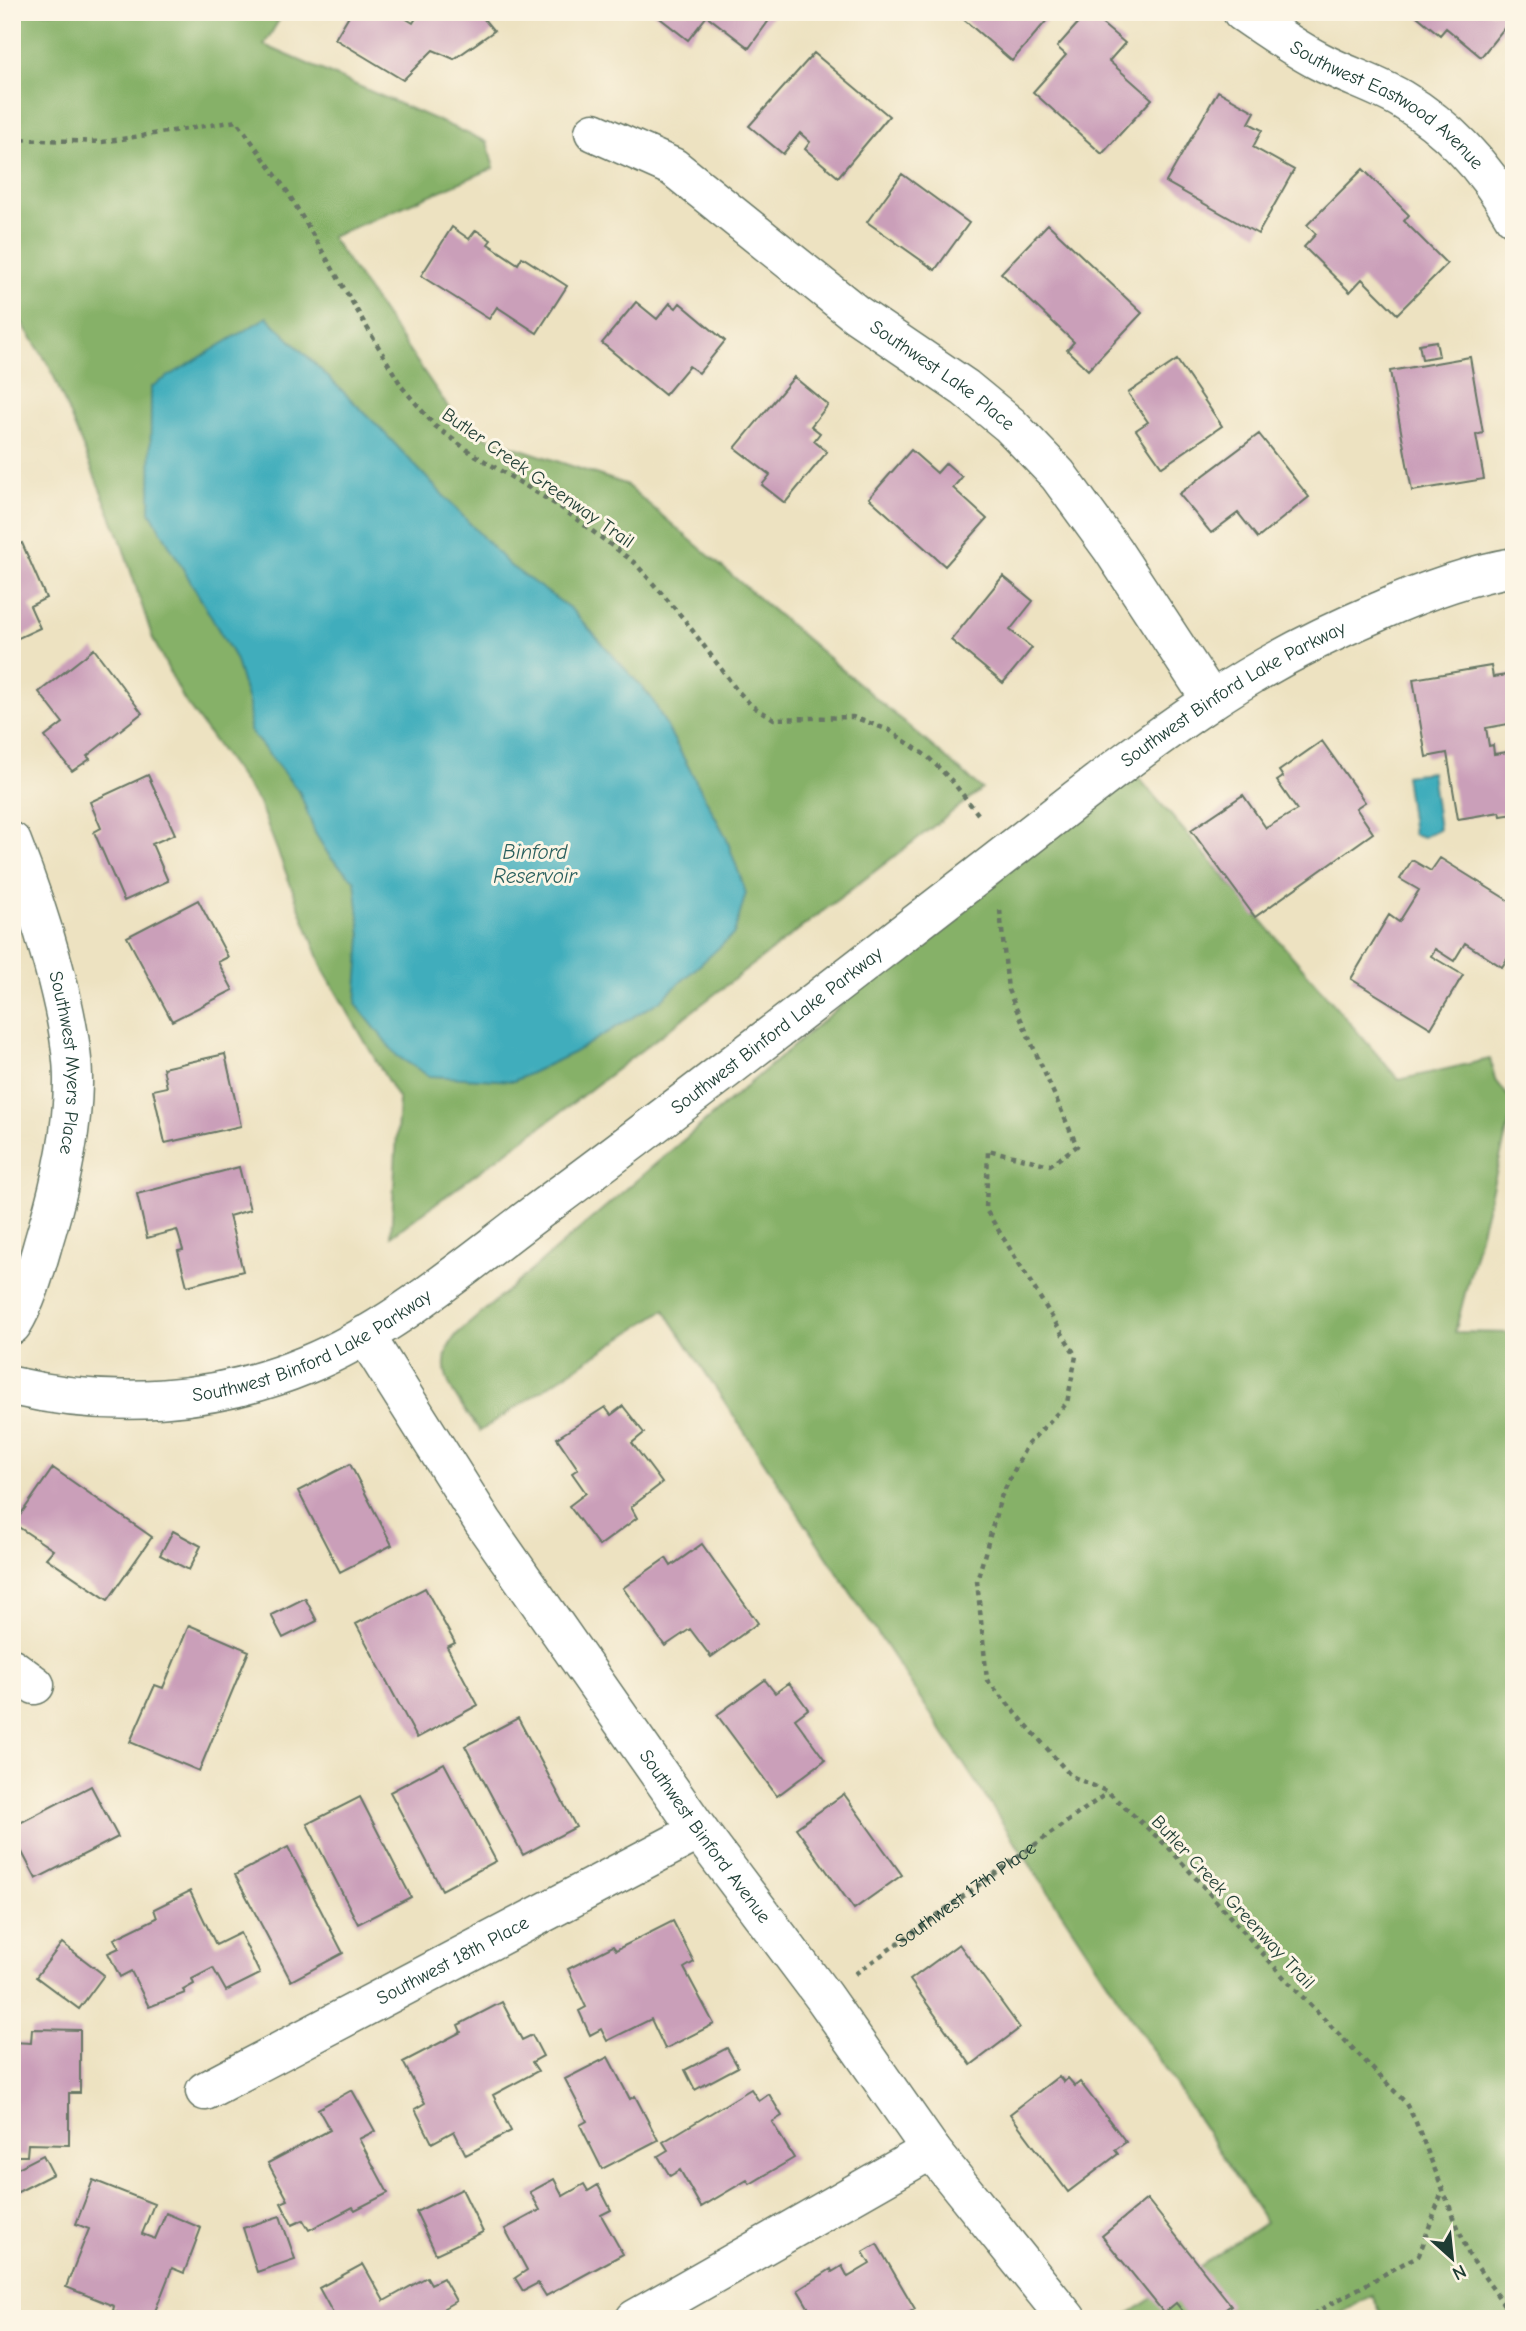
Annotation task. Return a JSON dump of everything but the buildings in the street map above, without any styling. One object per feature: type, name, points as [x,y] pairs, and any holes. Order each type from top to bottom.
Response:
[{"type":"street","name":"Southwest Eastwood Avenue","points":[[1242,12],[1321,62],[1401,99],[1467,150],[1503,170],[1514,217]]},
{"type":"street","name":"Southwest Lake Place","points":[[594,132],[673,167],[856,314],[965,388],[1010,425],[1066,485],[1112,549],[1211,700]]},
{"type":"street","name":"Southwest Binford Lake Parkway","points":[[12,1386],[56,1396],[97,1400],[132,1401],[211,1393],[259,1382],[308,1365],[366,1335],[617,1153],[1211,700],[1275,662],[1348,625],[1439,588],[1514,567]]},
{"type":"street","name":"Southwest Myers Place","points":[[12,842],[24,871],[60,998],[71,1054],[73,1083],[61,1182],[26,1303],[12,1325]]},
{"type":"street","name":"Southwest Binford Avenue","points":[[366,1335],[483,1522],[699,1831],[823,1997],[931,2150],[1067,2319]]},
{"type":"street","name":"Southwest 18th Place","points":[[205,2091],[699,1831]]},
{"type":"street","points":[[635,2319],[931,2150]]},
{"type":"path","name":"Butler Creek Greenway Trail","points":[[12,139],[102,142],[237,121],[287,191],[402,387],[435,426],[470,452],[560,507],[635,563],[684,619],[736,689],[752,706],[775,719],[853,718],[889,730],[929,757],[952,780],[978,814]]},
{"type":"path","name":"Butler Creek Greenway Trail","points":[[1000,909],[1008,990],[1077,1146],[1050,1165],[988,1150],[986,1210],[1076,1356],[1067,1403],[1027,1445],[1001,1497],[977,1581],[987,1680],[1072,1776],[1108,1793],[1169,1848],[1289,1982],[1405,2102],[1415,2120],[1469,2255],[1483,2279],[1514,2319]]},
{"type":"path","name":"Southwest 17th Place","points":[[823,1997],[1108,1793]]},
{"type":"path","points":[[1304,2319],[1419,2255],[1443,2191]]},
{"type":"green space","points":[[12,12],[284,12],[264,45],[487,142],[494,168],[331,237],[464,430],[625,484],[982,789],[561,1112],[391,1236],[399,1100],[324,971],[259,803],[184,700],[153,639],[119,535],[50,367],[12,307]]},
{"type":"green space","points":[[1125,762],[1399,1080],[1490,1059],[1495,1079],[1514,1104],[1455,1332],[1514,1333],[1514,2319],[1384,2319],[1372,2295],[1331,2319],[1121,2319],[1266,2222],[664,1310],[480,1431],[449,1384],[446,1372],[445,1360],[457,1334]]},
{"type":"water","name":"Binford Reservoir","points":[[267,317],[377,425],[509,565],[571,609],[651,697],[726,837],[746,893],[734,934],[660,1001],[573,1053],[514,1081],[429,1076],[397,1056],[356,1004],[361,936],[355,881],[330,857],[315,833],[300,793],[250,731],[249,705],[235,658],[150,512],[151,387]]},
{"type":"water","points":[[1431,772],[1439,829],[1423,837],[1413,834],[1405,775]]}]
